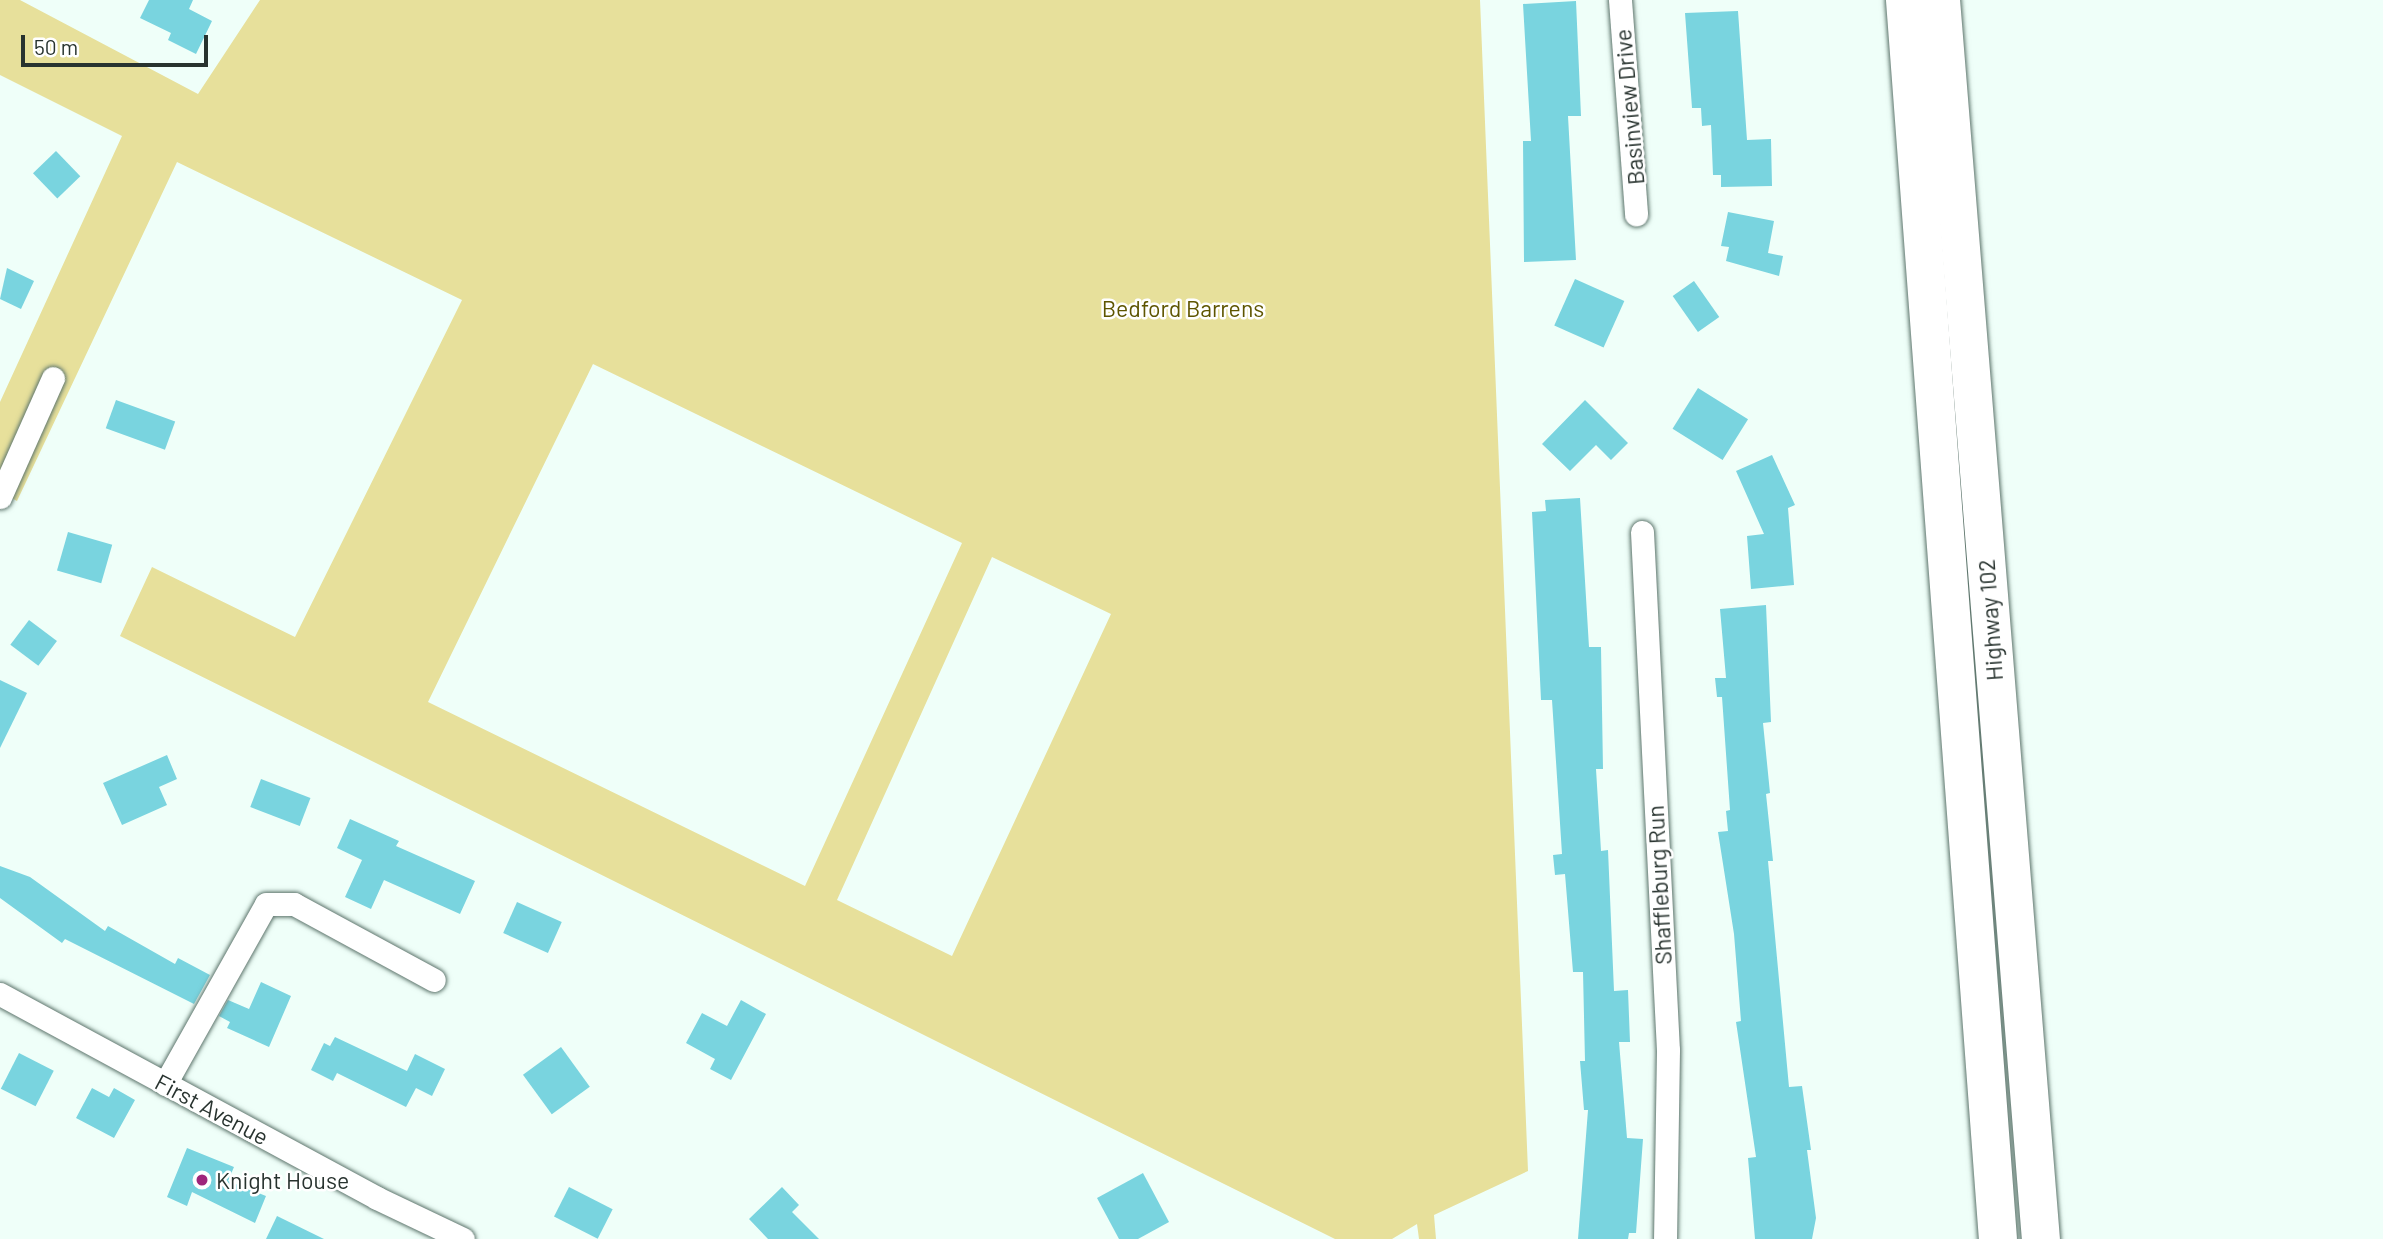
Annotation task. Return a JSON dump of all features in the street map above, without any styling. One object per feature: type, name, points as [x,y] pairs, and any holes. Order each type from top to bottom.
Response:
[{"type":"highway","name":"Highway 102","points":[[1905,0],[1998,1239]]},
{"type":"highway","name":"Highway 102","points":[[1941,0],[2040,1239]]},
{"type":"street","name":"Basinview Drive","points":[[1620,0],[1636,214]]},
{"type":"street","points":[[0,497],[53,378]]},
{"type":"street","name":"Shaffleburg Run","points":[[1642,532],[1668,1049],[1665,1239]]},
{"type":"street","points":[[165,1084],[266,904],[294,904],[434,980]]},
{"type":"street","name":"First Avenue","points":[[0,994],[165,1084],[463,1239]]},
{"type":"green space","name":"Bedford Barrens","points":[[0,0],[20,0],[198,94],[260,0],[1480,0],[1528,1171],[1434,1215],[1436,1239],[1419,1239],[1417,1224],[1392,1239],[1335,1239],[120,636],[152,567],[295,637],[462,300],[177,162],[17,501],[0,492],[0,402],[122,136],[0,75]],"holes":[[[593,364],[962,543],[805,886],[428,702]],[[992,557],[1111,614],[952,956],[837,900]]]},
{"type":"building","points":[[149,0],[193,0],[189,9],[212,21],[196,54],[168,40],[171,33],[140,18]]},
{"type":"building","points":[[1576,1],[1581,116],[1568,116],[1576,260],[1524,262],[1523,141],[1531,141],[1523,4]]},
{"type":"building","points":[[1738,11],[1747,140],[1771,139],[1772,186],[1721,187],[1721,175],[1713,175],[1711,125],[1702,126],[1701,108],[1692,108],[1685,13]]},
{"type":"building","points":[[56,151],[80,176],[57,198],[33,173]]},
{"type":"building","points":[[1728,212],[1774,221],[1768,253],[1783,256],[1779,276],[1726,261],[1729,247],[1721,246]]},
{"type":"building","points":[[7,268],[34,281],[21,309],[0,299]]},
{"type":"building","points":[[1575,279],[1624,301],[1604,348],[1554,326]]},
{"type":"building","points":[[1694,281],[1719,317],[1698,332],[1673,296]]},
{"type":"building","points":[[1698,388],[1748,419],[1723,460],[1673,429]]},
{"type":"building","points":[[116,400],[175,422],[165,450],[106,428]]},
{"type":"building","points":[[1585,400],[1628,443],[1611,460],[1596,445],[1570,471],[1542,444]]},
{"type":"building","points":[[1772,455],[1795,505],[1788,508],[1794,585],[1751,589],[1747,536],[1764,534],[1736,471]]},
{"type":"building","points":[[1580,498],[1589,647],[1601,647],[1603,769],[1596,769],[1601,851],[1608,850],[1614,991],[1628,990],[1630,1042],[1619,1042],[1627,1138],[1643,1139],[1636,1233],[1629,1233],[1628,1239],[1578,1239],[1588,1110],[1584,1110],[1580,1061],[1585,1061],[1583,972],[1573,972],[1565,874],[1555,875],[1553,855],[1562,854],[1552,700],[1541,700],[1532,512],[1546,511],[1545,500]]},
{"type":"building","points":[[68,532],[112,545],[101,583],[57,570]]},
{"type":"building","points":[[1766,605],[1771,722],[1763,723],[1770,793],[1766,794],[1773,861],[1768,861],[1789,1087],[1802,1086],[1811,1150],[1807,1150],[1816,1218],[1812,1239],[1755,1239],[1748,1158],[1756,1157],[1736,1022],[1741,1021],[1734,934],[1718,832],[1728,831],[1726,811],[1730,810],[1722,697],[1717,697],[1715,678],[1726,678],[1720,609]]},
{"type":"building","points":[[29,620],[57,641],[38,666],[10,645]]},
{"type":"building","points":[[0,680],[27,693],[0,748]]},
{"type":"building","points":[[167,755],[177,779],[159,787],[167,805],[122,825],[103,783]]},
{"type":"building","points":[[261,779],[310,798],[300,826],[250,807]]},
{"type":"building","points":[[350,819],[399,841],[396,846],[475,881],[460,914],[384,880],[371,909],[345,897],[362,860],[337,848]]},
{"type":"building","points":[[0,866],[30,877],[105,931],[108,926],[175,964],[178,958],[210,975],[194,1004],[65,939],[62,943],[0,898]]},
{"type":"building","points":[[517,902],[562,922],[548,953],[503,933]]},
{"type":"building","points":[[261,982],[291,996],[269,1047],[227,1028],[230,1022],[219,1016],[228,1000],[249,1009]]},
{"type":"building","points":[[741,1000],[766,1014],[731,1080],[710,1069],[715,1059],[686,1043],[702,1013],[727,1026]]},
{"type":"building","points":[[335,1037],[407,1071],[415,1054],[445,1069],[432,1096],[416,1088],[406,1107],[337,1073],[333,1081],[311,1070],[324,1043],[330,1046]]},
{"type":"building","points":[[561,1047],[590,1087],[552,1114],[523,1075]]},
{"type":"building","points":[[19,1053],[54,1071],[36,1106],[1,1089]]},
{"type":"building","points":[[92,1088],[109,1097],[114,1088],[135,1100],[114,1138],[76,1118]]},
{"type":"building","name":"Knight House","points":[[187,1148],[234,1167],[228,1181],[266,1196],[255,1223],[192,1192],[187,1206],[167,1197]]},
{"type":"building","points":[[1143,1173],[1169,1222],[1138,1239],[1119,1239],[1097,1198]]},
{"type":"building","points":[[569,1187],[613,1209],[598,1239],[554,1216]]},
{"type":"building","points":[[782,1187],[799,1205],[792,1212],[819,1239],[768,1239],[749,1219]]},
{"type":"building","points":[[277,1216],[324,1239],[266,1239]]},
{"type":"place","name":"Knight House","points":[[202,1180]]}]
